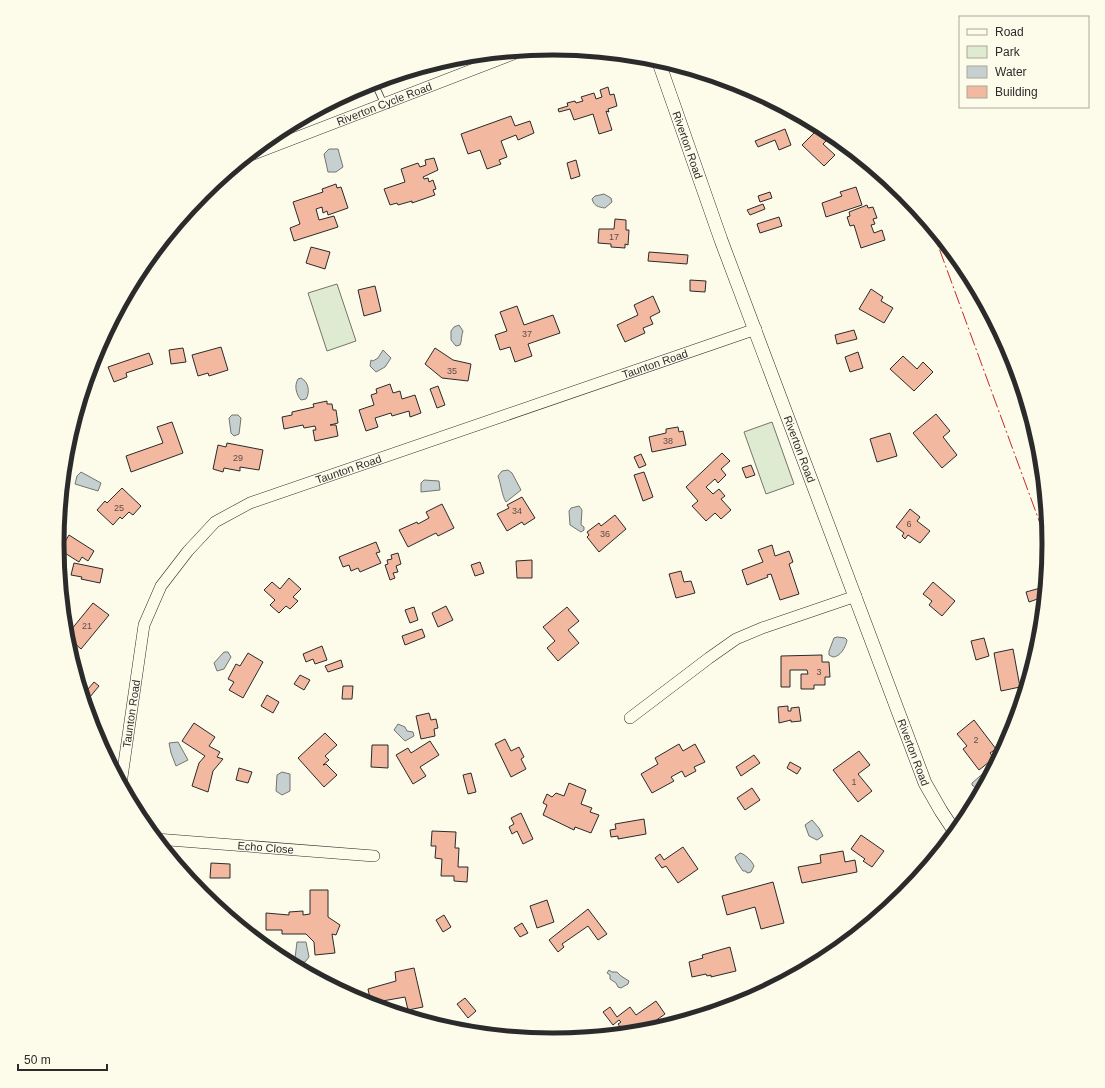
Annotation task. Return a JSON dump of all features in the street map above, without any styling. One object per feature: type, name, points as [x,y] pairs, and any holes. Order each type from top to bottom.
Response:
[{"type":"street","name":"Riverton Cycle Road","points":[[262,151],[504,58]]},
{"type":"street","name":"Riverton Road","points":[[661,67],[721,240],[756,329],[925,783],[951,826]]},
{"type":"street","name":"Taunton Road","points":[[122,775],[144,625],[162,586],[188,551],[216,522],[250,502],[756,329]]},
{"type":"street","points":[[630,718],[736,639],[762,628],[856,596]]},
{"type":"street","name":"Echo Close","points":[[163,840],[374,856]]},
{"type":"lane","points":[[377,88],[384,104]]},
{"type":"green space","points":[[337,284],[356,341],[327,351],[308,293]]},
{"type":"green space","points":[[772,422],[794,484],[766,494],[744,432]]},
{"type":"water","points":[[329,149],[338,149],[343,167],[336,172],[328,172],[324,154]]},
{"type":"water","points":[[604,194],[611,198],[612,202],[605,208],[597,206],[592,199],[595,196]]},
{"type":"water","points":[[459,325],[463,331],[460,345],[456,346],[451,340],[451,331],[454,327]]},
{"type":"water","points":[[383,350],[391,358],[385,367],[376,372],[370,366],[371,360],[373,361],[378,358]]},
{"type":"water","points":[[301,378],[306,382],[308,391],[306,399],[301,400],[297,393],[296,387],[298,379]]},
{"type":"water","points":[[232,415],[238,415],[241,418],[239,434],[234,436],[231,433],[229,418]]},
{"type":"water","points":[[508,470],[512,473],[521,490],[506,502],[503,497],[498,476],[502,471]]},
{"type":"water","points":[[81,472],[101,483],[98,491],[75,484],[77,476]]},
{"type":"water","points":[[424,480],[439,481],[440,490],[421,492],[421,483]]},
{"type":"water","points":[[579,506],[582,510],[581,525],[584,527],[584,530],[581,532],[570,525],[569,511],[571,508]]},
{"type":"water","points":[[834,638],[845,638],[847,640],[842,651],[836,657],[833,657],[829,655],[829,651]]},
{"type":"water","points":[[224,652],[228,652],[231,657],[224,669],[217,671],[214,663]]},
{"type":"water","points":[[398,724],[405,727],[407,731],[413,732],[414,736],[405,741],[394,730]]},
{"type":"water","points":[[178,742],[188,760],[176,766],[169,743]]},
{"type":"water","points":[[282,772],[290,774],[290,791],[282,795],[276,791],[277,775]]},
{"type":"water","points":[[985,772],[976,789],[972,785],[972,783]]},
{"type":"water","points":[[812,820],[819,828],[823,836],[817,840],[809,836],[805,825]]},
{"type":"water","points":[[740,853],[746,856],[753,864],[754,866],[751,872],[747,873],[746,871],[743,871],[737,862],[735,857]]},
{"type":"water","points":[[297,942],[306,942],[309,957],[305,962],[300,962],[295,958]]},
{"type":"water","points":[[609,970],[612,972],[617,972],[629,981],[628,984],[621,988],[618,987],[616,983],[610,979],[610,975],[607,973]]},
{"type":"building","points":[[608,87],[610,95],[614,94],[617,106],[608,109],[609,112],[606,111],[612,130],[599,134],[593,114],[574,120],[570,109],[559,112],[558,109],[568,106],[567,103],[583,101],[581,97],[594,93],[596,99],[602,97],[600,90]]},
{"type":"building","points":[[511,116],[515,126],[530,121],[534,133],[518,140],[516,135],[501,141],[507,157],[499,160],[501,164],[487,169],[480,150],[468,154],[461,134]]},
{"type":"building","points":[[785,129],[791,145],[779,150],[775,140],[758,147],[755,141]]},
{"type":"building","points":[[815,132],[827,140],[823,144],[835,155],[824,166],[802,145]]},
{"type":"building","points":[[434,158],[438,170],[423,177],[424,179],[428,178],[429,182],[433,180],[436,189],[433,190],[435,195],[412,203],[412,201],[398,205],[397,203],[390,205],[384,189],[405,182],[401,169],[418,163],[420,167],[426,165],[425,160]]},
{"type":"building","points":[[576,160],[580,176],[571,179],[567,163]]},
{"type":"building","points":[[336,184],[337,188],[341,187],[348,208],[328,215],[327,211],[323,213],[322,207],[316,209],[319,220],[334,216],[338,227],[294,241],[290,228],[300,224],[293,202],[323,192],[322,189]]},
{"type":"building","points":[[856,187],[862,205],[826,217],[822,203],[842,196],[840,192]]},
{"type":"building","points":[[770,192],[772,198],[760,202],[758,196]]},
{"type":"building","points":[[763,204],[765,209],[750,215],[747,210]]},
{"type":"building","points":[[867,205],[868,208],[873,207],[877,218],[873,219],[875,224],[871,225],[874,233],[882,230],[885,240],[861,248],[854,225],[850,226],[847,217],[850,216],[849,212]]},
{"type":"building","points":[[779,217],[782,226],[760,233],[757,224]]},
{"type":"building","points":[[615,219],[626,220],[626,230],[629,230],[628,245],[625,244],[625,248],[611,247],[611,244],[598,243],[599,229],[614,229]]},
{"type":"building","points":[[311,247],[330,252],[325,269],[306,263]]},
{"type":"building","points":[[649,252],[688,255],[687,264],[648,261]]},
{"type":"building","points":[[690,280],[706,281],[705,292],[690,291]]},
{"type":"building","points":[[375,286],[381,311],[364,316],[358,290]]},
{"type":"building","points":[[871,289],[883,297],[881,301],[893,308],[884,323],[859,309]]},
{"type":"building","points":[[653,296],[660,312],[650,317],[653,324],[643,328],[645,333],[625,342],[617,325],[638,315],[634,305]]},
{"type":"building","points":[[517,306],[524,325],[553,315],[560,333],[528,344],[532,356],[515,362],[510,347],[500,350],[495,335],[507,331],[500,312]]},
{"type":"building","points":[[854,330],[857,339],[837,344],[835,335]]},
{"type":"building","points":[[221,347],[228,370],[209,376],[208,373],[198,376],[192,355]]},
{"type":"building","points":[[183,348],[186,362],[171,364],[169,350]]},
{"type":"building","points":[[435,348],[453,360],[471,364],[468,381],[442,378],[425,364]]},
{"type":"building","points":[[858,352],[863,368],[850,372],[845,357]]},
{"type":"building","points":[[149,353],[153,364],[126,373],[127,377],[114,382],[108,367]]},
{"type":"building","points":[[903,356],[917,369],[923,362],[933,372],[914,391],[890,369]]},
{"type":"building","points":[[390,384],[393,393],[400,391],[402,399],[415,395],[421,413],[410,417],[409,411],[392,416],[391,413],[375,418],[378,427],[366,431],[359,410],[374,405],[371,395],[377,393],[376,389]]},
{"type":"building","points":[[438,386],[445,405],[437,408],[430,389]]},
{"type":"building","points":[[327,401],[327,404],[332,404],[333,410],[336,410],[338,423],[330,425],[336,425],[338,436],[315,441],[313,430],[316,430],[315,426],[304,428],[303,425],[284,429],[282,417],[292,415],[292,412],[314,407],[313,404]]},
{"type":"building","points":[[936,414],[950,431],[943,437],[957,455],[942,468],[913,433]]},
{"type":"building","points":[[172,422],[183,453],[131,472],[126,456],[163,443],[157,427]]},
{"type":"building","points":[[678,427],[679,432],[683,431],[686,445],[652,452],[649,437],[666,433],[666,429]]},
{"type":"building","points":[[890,433],[897,456],[877,462],[870,439]]},
{"type":"building","points":[[227,443],[263,450],[259,470],[240,467],[240,471],[224,468],[223,472],[213,469],[218,445],[226,447]]},
{"type":"building","points":[[722,453],[730,461],[721,469],[726,475],[718,483],[715,479],[706,487],[713,494],[719,489],[725,496],[721,499],[731,510],[721,519],[715,513],[706,521],[692,506],[698,501],[686,487]]},
{"type":"building","points":[[641,454],[646,465],[639,468],[634,457]]},
{"type":"building","points":[[751,465],[755,475],[746,478],[742,468]]},
{"type":"building","points":[[644,472],[653,497],[643,501],[634,475]]},
{"type":"building","points":[[122,488],[141,506],[133,515],[129,512],[122,519],[120,517],[113,525],[97,510],[105,501],[107,503]]},
{"type":"building","points":[[522,497],[535,518],[524,525],[522,522],[507,531],[497,514],[509,508],[507,505]]},
{"type":"building","points":[[442,504],[454,528],[438,536],[436,533],[408,547],[399,530],[417,522],[418,524],[429,518],[426,512]]},
{"type":"building","points":[[910,509],[920,517],[917,521],[930,531],[920,543],[908,535],[905,539],[902,536],[904,533],[896,527]]},
{"type":"building","points":[[615,515],[626,529],[599,552],[587,537],[589,535],[587,532],[599,523],[601,526]]},
{"type":"building","points":[[69,535],[94,551],[88,561],[82,557],[79,562],[64,553],[64,543]]},
{"type":"building","points":[[376,542],[380,552],[376,553],[381,563],[360,572],[358,568],[351,571],[349,565],[343,567],[339,557]]},
{"type":"building","points":[[772,545],[775,556],[789,551],[793,562],[789,564],[799,594],[780,600],[771,574],[767,575],[768,577],[747,585],[742,570],[763,562],[758,550]]},
{"type":"building","points":[[398,553],[401,564],[396,566],[398,572],[393,573],[395,578],[390,580],[385,565],[388,564],[387,560],[392,559],[391,555]]},
{"type":"building","points":[[532,560],[532,578],[517,578],[516,561]]},
{"type":"building","points":[[480,562],[484,573],[475,576],[471,565]]},
{"type":"building","points":[[74,563],[103,569],[100,583],[71,575]]},
{"type":"building","points":[[681,571],[684,582],[691,581],[695,593],[676,598],[669,574]]},
{"type":"building","points":[[289,578],[301,589],[293,597],[298,601],[290,609],[286,606],[279,613],[270,605],[275,600],[264,590],[272,582],[280,589]]},
{"type":"building","points":[[933,582],[955,601],[942,616],[929,605],[932,601],[923,594]]},
{"type":"building","points":[[1039,588],[1038,599],[1029,602],[1026,592]]},
{"type":"building","points":[[93,603],[109,615],[81,649],[74,643],[71,629]]},
{"type":"building","points":[[446,606],[453,620],[438,627],[432,613]]},
{"type":"building","points":[[414,607],[418,620],[410,623],[405,610]]},
{"type":"building","points":[[567,607],[579,621],[568,630],[579,643],[558,661],[547,648],[555,641],[543,627]]},
{"type":"building","points":[[422,629],[425,637],[405,645],[402,636]]},
{"type":"building","points":[[984,638],[989,656],[976,660],[971,641]]},
{"type":"building","points":[[322,646],[327,660],[315,664],[313,659],[306,662],[303,654]]},
{"type":"building","points":[[1013,649],[1020,687],[1001,691],[994,653]]},
{"type":"building","points":[[248,653],[263,662],[243,698],[229,690],[234,682],[228,679],[236,664],[240,666]]},
{"type":"building","points":[[822,655],[822,662],[829,662],[830,677],[825,677],[825,685],[814,685],[814,689],[801,689],[801,674],[808,674],[807,670],[790,670],[790,687],[781,687],[781,656]]},
{"type":"building","points":[[341,660],[343,667],[328,672],[325,666]]},
{"type":"building","points":[[300,675],[310,680],[304,690],[294,684]]},
{"type":"building","points":[[94,682],[99,686],[88,699],[84,686],[88,689]]},
{"type":"building","points":[[343,686],[353,686],[352,699],[342,699]]},
{"type":"building","points":[[267,695],[279,702],[273,713],[261,706]]},
{"type":"building","points":[[788,706],[788,711],[791,711],[791,708],[799,707],[801,721],[791,722],[791,720],[779,723],[778,707]]},
{"type":"building","points":[[429,713],[431,720],[436,719],[438,728],[434,729],[435,736],[421,739],[416,716]]},
{"type":"building","points":[[974,720],[996,749],[990,753],[993,756],[991,761],[979,770],[963,749],[967,746],[957,734]]},
{"type":"building","points":[[194,723],[215,737],[209,746],[220,752],[217,757],[223,759],[213,771],[208,792],[192,786],[199,763],[205,756],[182,741]]},
{"type":"building","points":[[325,733],[337,745],[325,756],[329,760],[323,765],[326,764],[337,775],[324,787],[298,758]]},
{"type":"building","points":[[505,739],[511,751],[519,747],[524,757],[521,759],[526,769],[511,777],[495,744]]},
{"type":"building","points":[[430,741],[439,755],[420,767],[426,776],[413,784],[396,755],[408,748],[411,753]]},
{"type":"building","points":[[679,744],[683,751],[695,744],[705,762],[694,767],[696,771],[685,777],[682,771],[671,777],[674,781],[652,793],[641,774],[658,764],[655,758]]},
{"type":"building","points":[[372,745],[388,745],[388,768],[371,767]]},
{"type":"building","points":[[859,751],[870,765],[858,774],[872,791],[858,802],[833,770]]},
{"type":"building","points":[[754,755],[760,763],[741,776],[736,767]]},
{"type":"building","points":[[790,762],[801,768],[797,774],[787,768]]},
{"type":"building","points":[[239,768],[252,772],[248,783],[236,780]]},
{"type":"building","points":[[471,773],[476,792],[468,794],[463,775]]},
{"type":"building","points":[[569,783],[586,790],[581,804],[592,808],[590,812],[599,815],[591,833],[575,827],[574,830],[543,815],[547,805],[543,803],[547,794],[552,797],[556,793],[564,796]]},
{"type":"building","points":[[752,788],[760,800],[745,810],[737,798]]},
{"type":"building","points":[[521,813],[533,839],[523,844],[517,831],[512,834],[509,827],[514,824],[511,818]]},
{"type":"building","points":[[644,819],[646,834],[618,839],[618,836],[611,837],[610,830],[616,829],[615,824]]},
{"type":"building","points":[[432,831],[456,832],[455,848],[459,848],[458,867],[468,867],[467,882],[454,881],[454,876],[441,876],[442,859],[435,858],[436,846],[431,846]]},
{"type":"building","points":[[861,835],[884,851],[872,867],[863,861],[865,859],[851,849]]},
{"type":"building","points":[[683,847],[698,869],[678,883],[666,866],[662,868],[655,858],[660,854],[664,860]]},
{"type":"building","points":[[843,851],[845,862],[855,860],[857,872],[802,883],[798,867],[821,863],[820,855]]},
{"type":"building","points":[[211,863],[230,864],[230,878],[210,878]]},
{"type":"building","points":[[773,882],[784,923],[761,929],[755,907],[727,915],[722,896]]},
{"type":"building","points":[[310,890],[328,890],[328,917],[340,925],[336,935],[332,934],[335,953],[315,955],[314,942],[306,934],[282,934],[282,930],[266,930],[266,913],[289,915],[289,912],[303,911],[303,915],[310,914]]},
{"type":"building","points":[[547,900],[554,922],[537,928],[530,906]]},
{"type":"building","points":[[588,909],[607,934],[598,940],[588,926],[562,944],[564,947],[558,952],[549,940]]},
{"type":"building","points":[[444,915],[451,927],[443,932],[436,920]]},
{"type":"building","points":[[522,923],[528,933],[520,937],[514,928]]},
{"type":"building","points":[[730,947],[736,971],[711,977],[711,975],[707,976],[706,974],[692,977],[689,962],[703,958],[702,955]]},
{"type":"building","points":[[414,968],[423,1007],[408,1010],[405,997],[380,1001],[370,998],[368,989],[396,981],[395,972]]},
{"type":"building","points":[[465,998],[476,1011],[468,1018],[457,1004]]},
{"type":"building","points":[[656,1001],[665,1014],[653,1023],[621,1028],[618,1024],[621,1022],[619,1020],[613,1025],[603,1012],[610,1007],[617,1017],[630,1007],[636,1015]]},
{"type":"power","points":[[937,242],[1041,526]]}]
